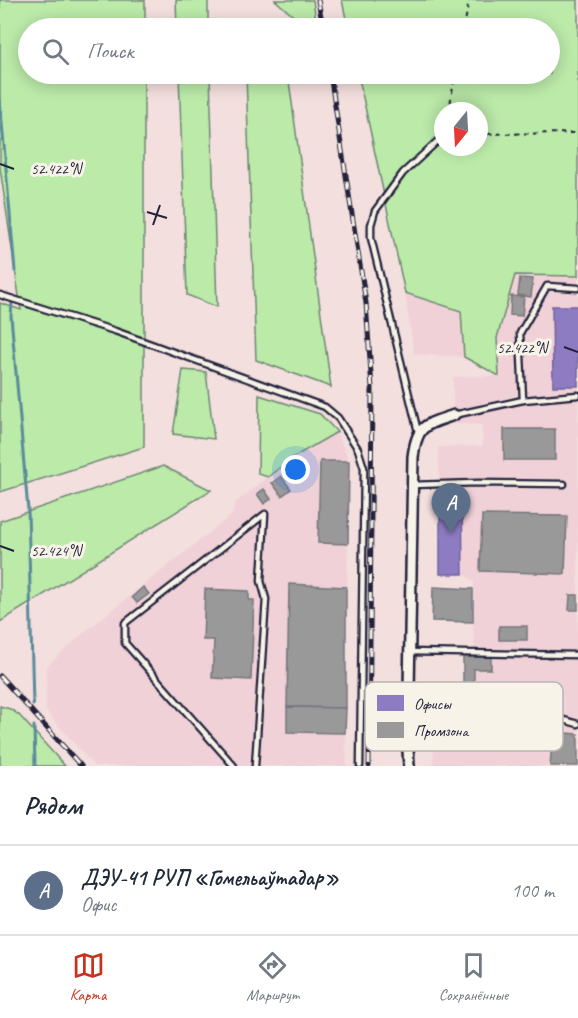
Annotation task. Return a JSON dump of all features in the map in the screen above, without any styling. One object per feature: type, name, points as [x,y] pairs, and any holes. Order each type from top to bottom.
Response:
[{"type":"street","points":[[408,682],[411,485],[414,444],[418,432],[427,424],[454,415]]},
{"type":"street","points":[[408,751],[409,766]]},
{"type":"lane","points":[[418,432],[371,238],[371,225],[375,211],[403,173],[434,144]]},
{"type":"lane","points":[[523,400],[520,333],[547,286],[578,288]]},
{"type":"lane","points":[[0,295],[115,332],[303,399],[325,408],[338,418],[358,448],[364,468],[360,766]]},
{"type":"lane","points":[[454,415],[523,400],[578,395]]},
{"type":"lane","points":[[411,485],[564,484]]},
{"type":"lane","points":[[234,766],[125,643],[125,623],[266,514],[261,581],[266,599],[255,766]]},
{"type":"lane","points":[[409,652],[578,655]]},
{"type":"lane","points":[[563,720],[578,724]]},
{"type":"path","points":[[466,18],[469,0]]},
{"type":"path","points":[[450,102],[453,84]]},
{"type":"path","points":[[488,134],[578,133]]},
{"type":"shaded area","points":[[515,275],[578,276],[578,766],[433,766],[434,751],[563,751],[563,682],[463,682],[463,656],[475,656],[474,581],[463,574],[440,574],[438,447],[483,446],[482,425],[453,424],[453,377],[499,376],[497,338]]},
{"type":"shaded area","points":[[405,293],[461,311],[464,357],[414,354]]},
{"type":"shaded area","points":[[337,432],[349,461],[345,733],[347,766],[94,766],[46,711],[47,666],[86,631],[233,514],[235,503],[292,458]]},
{"type":"green space","points":[[0,0],[145,0],[145,18],[18,18],[18,84],[144,84],[144,447],[0,492],[0,303],[21,310],[0,168]]},
{"type":"green space","points":[[176,0],[208,0],[208,18],[177,18]]},
{"type":"green space","points":[[275,0],[313,0],[316,18],[296,18]]},
{"type":"green space","points":[[342,0],[578,0],[578,276],[515,275],[497,338],[499,376],[464,357],[461,311],[405,293],[360,84],[560,84],[560,18],[346,18]]},
{"type":"green space","points":[[179,84],[210,84],[217,307],[187,295]]},
{"type":"green space","points":[[246,84],[289,84],[331,387],[256,360]]},
{"type":"green space","points":[[183,370],[206,372],[214,439],[173,434]]},
{"type":"green space","points":[[259,395],[320,414],[337,432],[292,458],[268,477],[258,474]]},
{"type":"green space","points":[[163,466],[211,490],[0,622],[0,521]]},
{"type":"green space","points":[[0,706],[19,715],[65,766],[0,766]]},
{"type":"building: Офисы","points":[[552,306],[578,306],[578,386],[553,386]]},
{"type":"building: Офисы","points":[[440,492],[462,493],[463,574],[440,574]]},
{"type":"building: Промзона","points":[[520,278],[533,279],[531,297],[518,295]]},
{"type":"building: Промзона","points":[[511,296],[524,297],[522,316],[510,315]]},
{"type":"building: Промзона","points":[[504,429],[555,429],[555,460],[504,460]]},
{"type":"building: Промзона","points":[[320,461],[349,461],[348,544],[318,543]]},
{"type":"building: Промзона","points":[[281,476],[291,489],[282,496],[272,483]]},
{"type":"building: Промзона","points":[[264,489],[271,499],[264,504],[257,494]]},
{"type":"building: Промзона","points":[[482,515],[567,516],[565,574],[480,571]]},
{"type":"building: Промзона","points":[[289,584],[346,587],[346,708],[287,707]]},
{"type":"building: Промзона","points":[[143,587],[149,594],[137,603],[132,597]]},
{"type":"building: Промзона","points":[[433,587],[473,589],[473,622],[432,621]]},
{"type":"building: Промзона","points":[[205,589],[249,591],[249,600],[254,600],[251,680],[212,678],[214,640],[203,640]]},
{"type":"building: Промзона","points":[[570,595],[578,595],[578,610],[569,610]]},
{"type":"building: Промзона","points":[[499,626],[527,626],[527,640],[499,640]]},
{"type":"building: Промзона","points":[[463,656],[491,656],[491,669],[474,669],[474,682],[463,682]]},
{"type":"building: Промзона","points":[[287,707],[346,708],[345,733],[287,732]]},
{"type":"building: Промзона","points":[[563,733],[578,734],[578,766],[550,766],[551,751],[563,751]]},
{"type":"waterway","points":[[0,100],[15,271]]},
{"type":"waterway","points":[[12,302],[11,316],[28,510],[33,705]]},
{"type":"waterway","points":[[34,726],[35,766]]},
{"type":"railway","points":[[318,0],[321,18]]},
{"type":"railway","points":[[332,84],[366,303],[372,388],[370,682]]},
{"type":"railway","points":[[0,676],[81,766]]},
{"type":"railway","points":[[369,751],[369,766]]},
{"type":"place","name":"ДЭУ-41 РУП «Гомельаўтадар»","points":[[451,533]]}]
